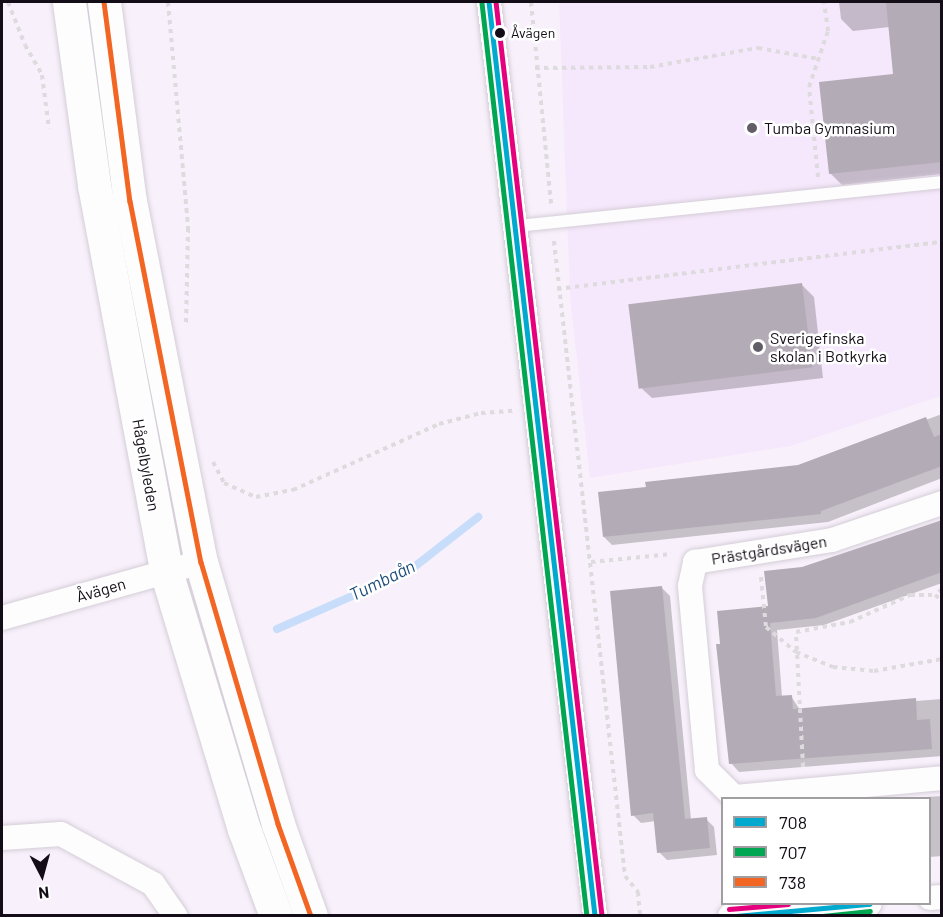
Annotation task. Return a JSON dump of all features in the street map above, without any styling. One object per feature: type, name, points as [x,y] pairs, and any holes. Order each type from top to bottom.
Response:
[{"type":"main road","name":"Hågelbyleden","points":[[69,2],[94,185],[166,571],[244,829],[276,915]]},
{"type":"main road","name":"Hågelbyleden","points":[[104,2],[130,201],[201,562],[278,824],[311,915]]},
{"type":"street","points":[[489,2],[596,915]]},
{"type":"street","name":"Prästgårdsvägen","points":[[734,797],[707,770],[690,586],[695,562],[832,540],[942,503]]},
{"type":"street","name":"Åvägen","points":[[2,618],[201,562]]},
{"type":"street","name":"Prästgårdsvägen","points":[[746,797],[942,778]]},
{"type":"street","points":[[2,838],[61,834],[153,884],[174,915]]},
{"type":"street","points":[[744,911],[820,912],[858,905]]},
{"type":"lane","points":[[517,226],[942,182]]},
{"type":"path","points":[[8,2],[25,45],[42,75],[49,129]]},
{"type":"path","points":[[168,2],[188,228],[186,331]]},
{"type":"path","points":[[531,2],[535,68],[553,224],[557,289],[574,406],[625,876],[638,891],[640,915]]},
{"type":"path","points":[[820,194],[808,87],[828,31],[824,2]]},
{"type":"path","points":[[535,68],[650,67],[758,48],[819,59]]},
{"type":"path","points":[[557,289],[942,242]]},
{"type":"path","points":[[210,457],[224,483],[256,497],[293,490],[439,424],[481,413],[574,406]]},
{"type":"path","points":[[591,562],[687,553],[695,562]]},
{"type":"path","points":[[759,553],[766,627],[796,652],[833,667],[874,671],[942,659]]},
{"type":"path","points":[[804,792],[796,632],[850,622],[910,595],[935,595],[942,590]]},
{"type":"path","points":[[935,595],[942,600]]},
{"type":"shaded area","name":"Tumba Gymnasium","points":[[559,2],[941,2],[941,396],[791,446],[590,478],[570,297]]},
{"type":"building","points":[[886,2],[942,2],[942,162],[829,174],[819,82],[893,74]]},
{"type":"building","points":[[802,283],[812,367],[639,389],[628,304]]},
{"type":"building","points":[[926,417],[934,437],[942,434],[942,466],[821,511],[821,514],[603,537],[598,492],[646,487],[645,482],[798,465]]},
{"type":"building","points":[[942,520],[942,572],[816,618],[770,623],[776,696],[792,695],[793,709],[916,698],[917,720],[930,719],[932,749],[729,764],[716,644],[720,644],[717,611],[768,606],[764,571],[802,567]]},
{"type":"building","points":[[662,586],[685,819],[707,817],[710,848],[657,853],[653,813],[631,816],[610,591]]},
{"type":"waterway","name":"Tumbaån","points":[[277,629],[409,571],[478,517]]},
{"type":"transit line","name":"738","points":[[104,2],[130,201],[201,562],[278,824],[311,916]]},
{"type":"transit line","name":"708","points":[[489,2],[595,916]]},
{"type":"transit line","points":[[496,2],[602,915]]},
{"type":"transit line","name":"707","points":[[482,3],[587,916]]},
{"type":"transit line","points":[[729,909],[776,905]]},
{"type":"transit line","name":"708","points":[[736,916],[858,905]]},
{"type":"transit line","name":"707","points":[[823,916],[870,911]]},
{"type":"place","name":"Åvägen","points":[[500,33]]},
{"type":"place","name":"Tumba Gymnasium","points":[[752,128]]},
{"type":"place","name":"Sverigefinska skolan i Botkyrka","points":[[758,347]]}]
